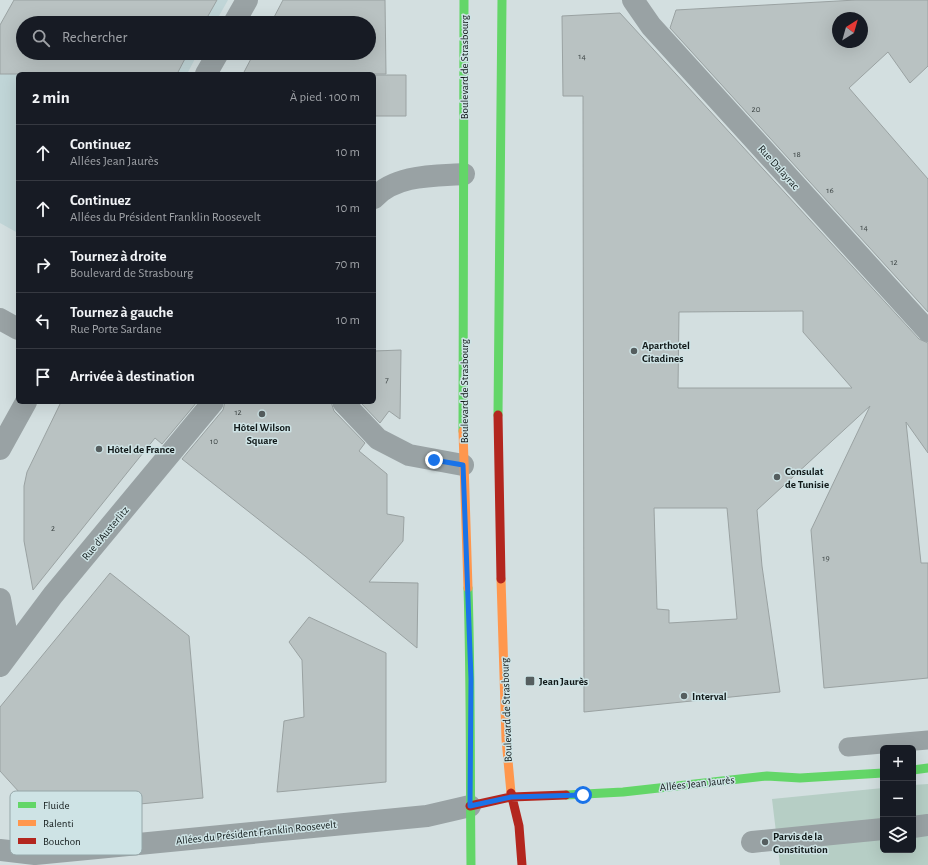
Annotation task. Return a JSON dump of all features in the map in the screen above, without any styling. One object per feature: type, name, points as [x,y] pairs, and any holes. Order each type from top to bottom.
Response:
[{"type":"main road","name":"Boulevard de Strasbourg","points":[[464,0],[463,465],[471,679],[471,865]]},
{"type":"main road","name":"Boulevard de Strasbourg","points":[[502,0],[498,465],[506,739],[511,797],[519,826],[522,865]]},
{"type":"main road","points":[[916,770],[928,768]]},
{"type":"main road","name":"Allées Jean Jaurès","points":[[511,797],[623,792],[767,776],[800,778],[880,773]]},
{"type":"main road","name":"Allées du Président Franklin Roosevelt","points":[[470,806],[511,797]]},
{"type":"street","points":[[238,16],[247,0]]},
{"type":"street","name":"Rue Dalayrac","points":[[633,0],[650,26],[928,331]]},
{"type":"street","points":[[207,72],[214,60]]},
{"type":"street","points":[[376,196],[388,186],[402,181],[464,174]]},
{"type":"street","points":[[0,319],[16,328]]},
{"type":"street","points":[[0,449],[25,404]]},
{"type":"street","name":"Rue d'Austerlitz","points":[[5,659],[54,595],[212,404]]},
{"type":"street","points":[[345,404],[378,439],[409,455],[463,465]]},
{"type":"street","points":[[0,599],[5,659]]},
{"type":"street","name":"Allées du Président Franklin Roosevelt","points":[[142,843],[427,816],[470,806]]},
{"type":"street","points":[[916,827],[928,825]]},
{"type":"street","points":[[752,842],[880,829]]},
{"type":"street","name":"Allées du Président Franklin Roosevelt","points":[[0,850],[10,851]]},
{"type":"lane","points":[[848,747],[928,740]]},
{"type":"shaded area","points":[[15,0],[228,0],[219,16],[16,16],[16,60],[194,60],[188,72],[16,72],[16,232],[0,223],[0,26]]},
{"type":"green space","points":[[928,784],[928,865],[780,865],[772,799],[880,788],[880,853],[916,853],[916,785]]},
{"type":"building","points":[[14,0],[217,0],[208,16],[16,16],[16,60],[184,60],[178,72],[16,72],[16,74],[0,74],[0,25]]},
{"type":"building","points":[[283,0],[385,0],[386,74],[376,74],[376,72],[244,72],[250,60],[376,60],[376,16],[275,16]]},
{"type":"building","points":[[856,0],[928,0],[928,66],[910,83],[888,52],[849,88],[928,179],[928,312],[670,28],[676,10]]},
{"type":"building","points":[[620,13],[919,339],[928,343],[928,453],[906,422],[921,563],[928,563],[928,678],[824,688],[811,530],[870,406],[757,510],[762,566],[780,692],[584,712],[583,96],[563,96],[562,16]],"holes":[[[803,311],[803,332],[852,388],[678,388],[679,312]],[[654,508],[727,508],[737,619],[669,623],[669,610],[657,609]]]},
{"type":"building","points":[[376,75],[406,75],[406,116],[376,116]]},
{"type":"building","points":[[401,350],[400,419],[389,411],[380,423],[362,404],[376,404],[376,351]]},
{"type":"building","points":[[60,404],[195,404],[162,444],[155,438],[33,590],[24,541],[24,486],[27,472]]},
{"type":"building","points":[[224,404],[332,404],[334,411],[365,443],[359,451],[387,474],[387,514],[404,517],[403,541],[369,582],[418,583],[417,648],[305,556],[182,459],[223,410]]},
{"type":"building","points":[[110,573],[189,636],[203,798],[142,804],[142,791],[18,791],[0,771],[0,707]]},
{"type":"building","points":[[309,617],[386,653],[386,782],[277,792],[284,721],[304,717],[302,660],[289,642]]},
{"type":"traffic: fast","points":[[463,431],[464,0]]},
{"type":"traffic: fast","points":[[498,415],[502,0]]},
{"type":"traffic: fast","points":[[468,588],[471,865]]},
{"type":"traffic: fast","points":[[916,770],[928,768]]},
{"type":"traffic: fast","points":[[566,795],[623,792],[767,776],[800,778],[880,773]]},
{"type":"traffic: slow","points":[[463,431],[468,588]]},
{"type":"traffic: slow","points":[[501,579],[506,739],[511,793]]},
{"type":"traffic: jam","points":[[498,415],[501,579]]},
{"type":"traffic: jam","points":[[511,793],[519,826],[522,865]]},
{"type":"traffic: jam","points":[[470,806],[511,797],[566,795]]},
{"type":"place","name":"Aparthotel Citadines","points":[[634,351]]},
{"type":"place","name":"Hôtel Wilson Square","points":[[262,414]]},
{"type":"place","name":"Hôtel de France","points":[[99,449]]},
{"type":"place","name":"Consulat de Tunisie","points":[[777,477]]},
{"type":"place","name":"Jean Jaurès","points":[[530,681]]},
{"type":"place","name":"Interval","points":[[684,696]]},
{"type":"place","name":"Parvis de la Constitution","points":[[765,842]]},
{"type":"route","points":[[434,460],[463,465],[471,679],[469,740],[470,806],[511,797],[583,795]]}]
